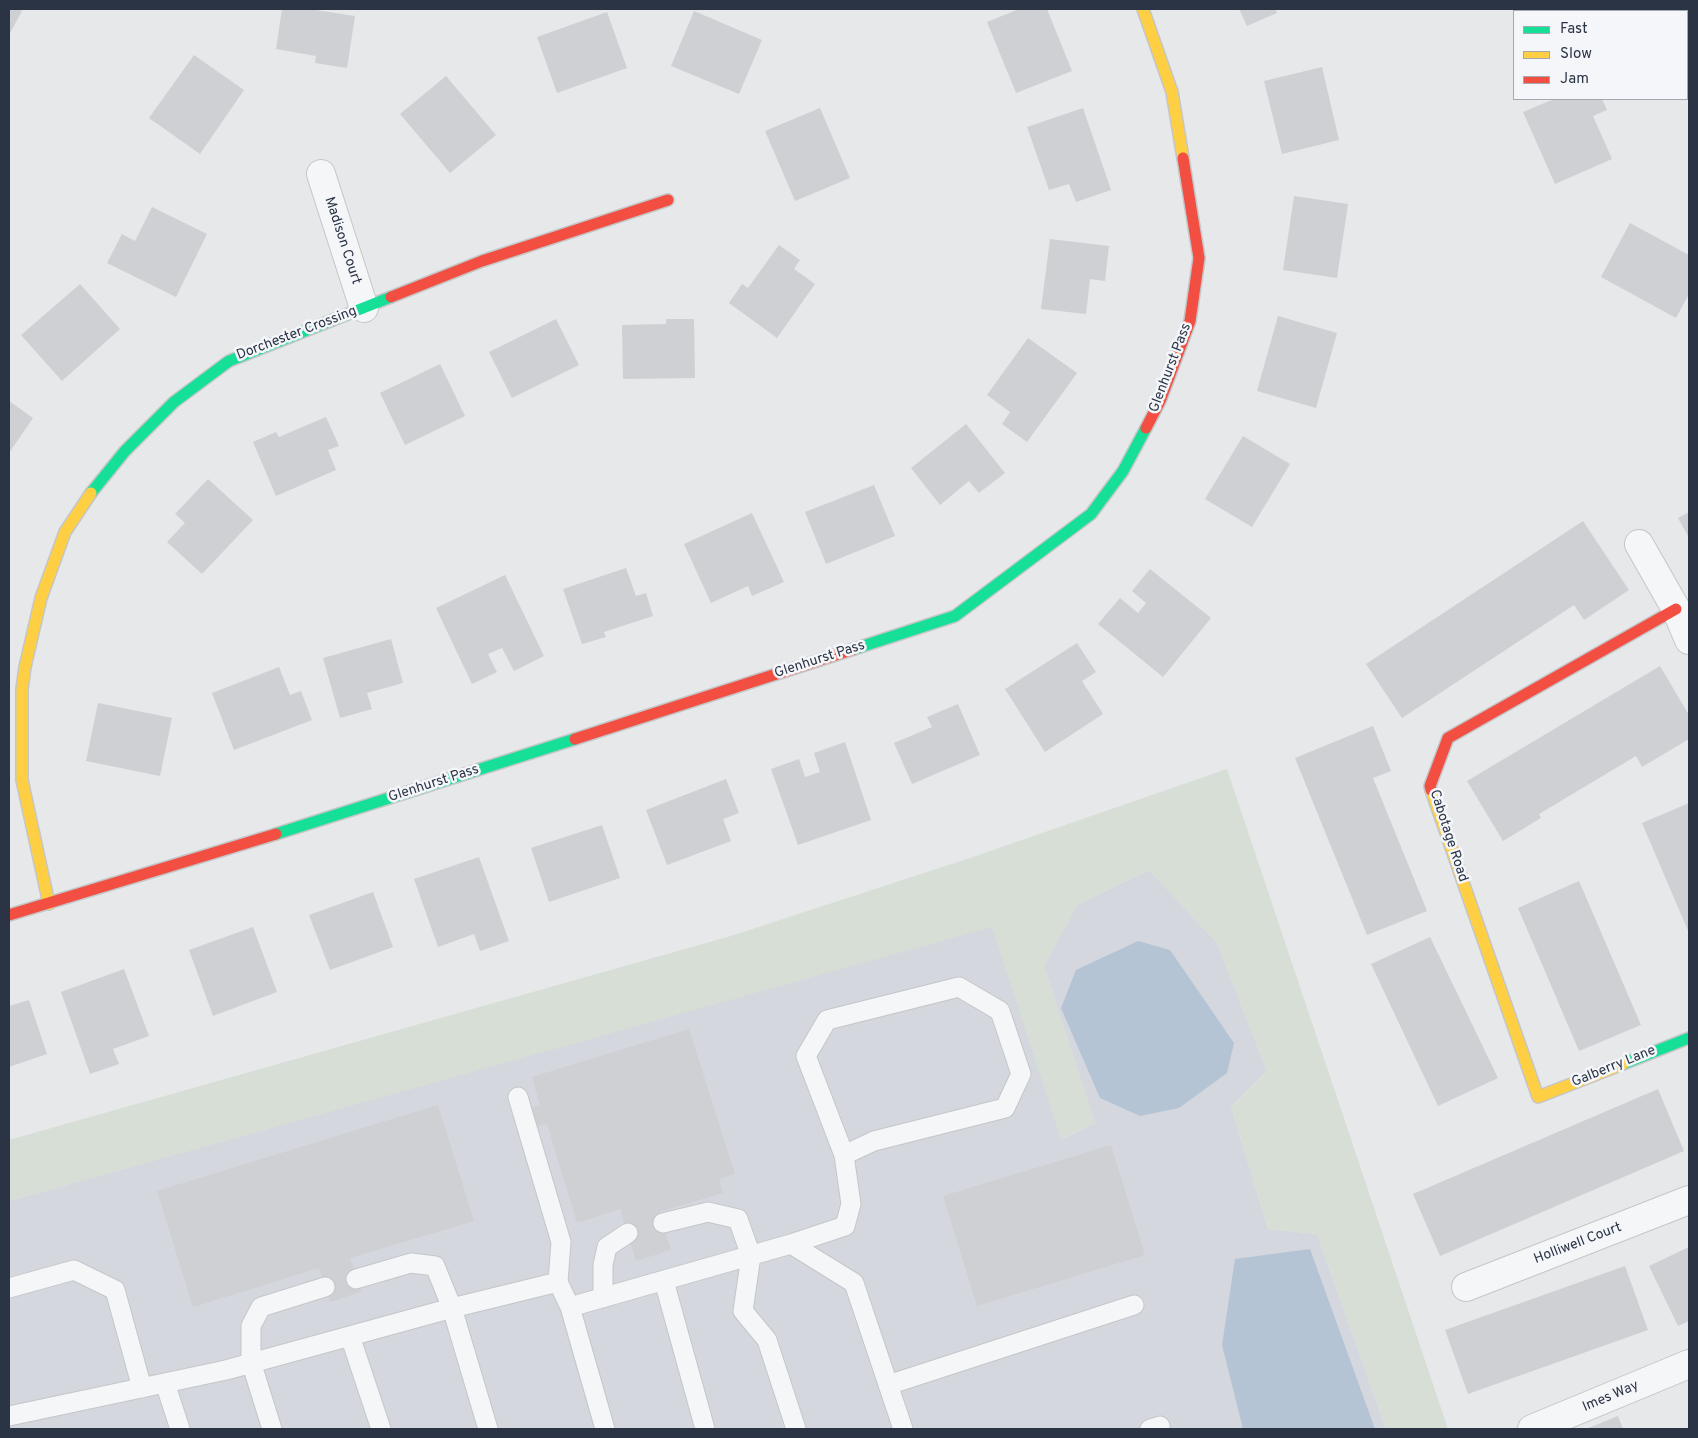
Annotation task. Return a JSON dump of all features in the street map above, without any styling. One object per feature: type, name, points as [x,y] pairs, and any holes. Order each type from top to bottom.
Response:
[{"type":"street","name":"Glenhurst Pass","points":[[9,915],[422,789],[955,616],[1091,514],[1123,471],[1160,401],[1190,321],[1199,258],[1172,92],[1143,9]]},
{"type":"street","name":"Madison Court","points":[[321,174],[364,308]]},
{"type":"street","name":"Dorchester Crossing","points":[[49,904],[22,780],[22,689],[25,667],[41,598],[65,532],[88,497],[125,451],[174,402],[229,361],[482,261],[668,200]]},
{"type":"street","points":[[1639,544],[1676,609],[1689,640]]},
{"type":"street","name":"Cabotage Road","points":[[1538,1097],[1430,786],[1448,738],[1676,609]]},
{"type":"street","name":"Galberry Lane","points":[[1538,1097],[1688,1042]]},
{"type":"street","name":"Holliwell Court","points":[[1466,1287],[1689,1200]]},
{"type":"street","name":"Imes Way","points":[[1532,1429],[1689,1364]]},
{"type":"lane","points":[[570,1307],[751,1256],[845,1226],[851,1204],[844,1155],[806,1056],[827,1020],[959,987],[1000,1011],[1021,1074],[1005,1108],[874,1141],[844,1155]]},
{"type":"lane","points":[[518,1097],[562,1242],[558,1282],[570,1307],[605,1429]]},
{"type":"lane","points":[[663,1223],[708,1212],[738,1219],[751,1256],[743,1311],[767,1340],[796,1429]]},
{"type":"lane","points":[[603,1298],[603,1265],[607,1248],[628,1233]]},
{"type":"lane","points":[[791,1244],[854,1283],[903,1429]]},
{"type":"lane","points":[[356,1279],[411,1263],[435,1266],[452,1308],[488,1429]]},
{"type":"lane","points":[[9,1288],[74,1270],[115,1290],[142,1388]]},
{"type":"lane","points":[[664,1281],[705,1429]]},
{"type":"lane","points":[[9,1416],[226,1370],[452,1308],[558,1282]]},
{"type":"lane","points":[[272,1429],[251,1362],[251,1326],[261,1307],[325,1287]]},
{"type":"lane","points":[[888,1385],[1134,1305]]},
{"type":"lane","points":[[350,1336],[381,1429]]},
{"type":"lane","points":[[165,1383],[180,1429]]},
{"type":"shaded area","points":[[1227,769],[1448,1429],[1386,1429],[1317,1234],[1268,1229],[1231,1107],[1267,1071],[1217,943],[1149,870],[1077,905],[1044,966],[1095,1123],[1061,1139],[992,927],[9,1201],[9,1140],[731,936],[970,858]]},
{"type":"shaded area","points":[[1149,870],[1217,943],[1267,1071],[1231,1107],[1268,1229],[1317,1234],[1386,1429],[9,1429],[9,1201],[992,926],[1062,1139],[1095,1123],[1044,966],[1077,905]]},
{"type":"water","points":[[1138,941],[1170,950],[1234,1043],[1227,1073],[1179,1108],[1140,1116],[1100,1098],[1061,1008],[1076,970]]},
{"type":"water","points":[[1310,1249],[1375,1429],[1243,1429],[1222,1345],[1235,1259]]},
{"type":"building","points":[[9,9],[22,11],[9,35]]},
{"type":"building","points":[[282,9],[309,9],[355,16],[347,68],[315,63],[316,56],[276,49]]},
{"type":"building","points":[[1019,9],[1047,9],[1072,71],[1016,93],[987,22]]},
{"type":"building","points":[[1239,9],[1275,9],[1277,13],[1247,26]]},
{"type":"building","points":[[1565,9],[1624,10],[1566,10]]},
{"type":"building","points":[[694,11],[762,40],[739,94],[671,66]]},
{"type":"building","points":[[607,12],[627,68],[557,93],[537,37]]},
{"type":"building","points":[[194,55],[244,90],[200,154],[149,118]]},
{"type":"building","points":[[1322,67],[1339,140],[1282,154],[1264,81]]},
{"type":"building","points":[[446,76],[496,135],[450,173],[400,114]]},
{"type":"building","points":[[1552,100],[1602,100],[1607,110],[1593,116],[1612,159],[1555,184],[1523,112]]},
{"type":"building","points":[[820,108],[850,178],[795,201],[765,131]]},
{"type":"building","points":[[1083,108],[1111,190],[1076,202],[1069,184],[1049,190],[1027,127]]},
{"type":"building","points":[[1294,196],[1348,204],[1337,278],[1283,270]]},
{"type":"building","points":[[152,207],[207,234],[176,297],[107,263],[122,234],[135,241]]},
{"type":"building","points":[[1630,223],[1689,255],[1689,294],[1676,318],[1601,277]]},
{"type":"building","points":[[1050,239],[1109,246],[1105,281],[1090,279],[1086,314],[1041,309]]},
{"type":"building","points":[[779,245],[800,260],[794,269],[815,284],[777,338],[729,303],[742,284],[748,288]]},
{"type":"building","points":[[80,284],[120,329],[62,381],[21,335]]},
{"type":"building","points":[[1278,316],[1337,333],[1316,408],[1257,391]]},
{"type":"building","points":[[556,319],[579,365],[512,398],[489,352]]},
{"type":"building","points":[[666,319],[694,319],[695,378],[623,379],[622,325],[666,324]]},
{"type":"building","points":[[1028,338],[1077,373],[1027,442],[1002,424],[1010,412],[987,395]]},
{"type":"building","points":[[440,364],[465,416],[405,445],[380,393]]},
{"type":"building","points":[[9,401],[33,418],[9,453]]},
{"type":"building","points":[[326,417],[339,446],[328,450],[336,470],[276,496],[253,442],[276,432],[279,437]]},
{"type":"building","points":[[966,424],[1005,473],[979,493],[969,481],[940,505],[911,468]]},
{"type":"building","points":[[1243,436],[1290,464],[1252,527],[1205,499]]},
{"type":"building","points":[[208,479],[253,520],[202,574],[167,542],[185,523],[175,514]]},
{"type":"building","points":[[874,485],[895,536],[826,564],[805,512]]},
{"type":"building","points":[[1689,512],[1689,538],[1678,518]]},
{"type":"building","points":[[752,513],[784,582],[752,596],[748,586],[711,603],[684,544]]},
{"type":"building","points":[[1583,521],[1629,590],[1584,620],[1574,605],[1402,718],[1366,664]]},
{"type":"building","points":[[626,568],[636,596],[646,593],[653,616],[604,632],[606,637],[582,644],[563,589]]},
{"type":"building","points":[[1150,569],[1211,618],[1163,677],[1098,624],[1120,598],[1138,613],[1146,603],[1132,591]]},
{"type":"building","points":[[505,575],[544,656],[514,671],[502,648],[488,654],[497,672],[472,684],[436,608]]},
{"type":"building","points":[[391,639],[403,683],[367,693],[372,709],[340,718],[323,658]]},
{"type":"building","points":[[1077,643],[1096,672],[1082,681],[1103,714],[1045,752],[1005,689]]},
{"type":"building","points":[[1660,666],[1689,715],[1689,739],[1642,767],[1636,756],[1539,814],[1541,818],[1503,841],[1467,781]]},
{"type":"building","points":[[279,667],[290,695],[301,691],[312,720],[234,750],[212,693]]},
{"type":"building","points":[[98,703],[172,718],[160,776],[86,761]]},
{"type":"building","points":[[958,704],[980,755],[912,784],[894,743],[932,727],[927,717]]},
{"type":"building","points":[[1373,726],[1391,771],[1373,778],[1427,911],[1367,935],[1295,758]]},
{"type":"building","points":[[845,742],[871,820],[798,845],[771,769],[799,759],[805,777],[820,772],[814,753]]},
{"type":"building","points":[[726,779],[739,813],[723,819],[731,841],[667,865],[646,810]]},
{"type":"building","points":[[1689,803],[1689,933],[1642,823]]},
{"type":"building","points":[[602,825],[620,878],[549,902],[531,848]]},
{"type":"building","points":[[479,857],[509,941],[480,951],[474,934],[438,947],[414,879]]},
{"type":"building","points":[[1579,881],[1641,1025],[1579,1051],[1518,908]]},
{"type":"building","points":[[373,892],[393,947],[330,970],[309,915]]},
{"type":"building","points":[[253,927],[277,992],[213,1016],[189,950]]},
{"type":"building","points":[[1430,937],[1498,1078],[1438,1106],[1371,964]]},
{"type":"building","points":[[124,969],[149,1036],[113,1049],[119,1064],[90,1074],[61,992]]},
{"type":"building","points":[[29,1000],[47,1054],[9,1067],[9,1006]]},
{"type":"building","points":[[689,1029],[735,1174],[719,1179],[723,1193],[659,1212],[671,1250],[636,1261],[620,1209],[577,1223],[547,1124],[536,1127],[530,1108],[540,1105],[532,1077]]},
{"type":"building","points":[[1658,1089],[1684,1151],[1440,1256],[1413,1194]]},
{"type":"building","points":[[438,1105],[474,1221],[350,1258],[361,1292],[330,1302],[319,1268],[193,1307],[157,1191]]},
{"type":"building","points":[[1111,1145],[1145,1255],[977,1306],[943,1196]]},
{"type":"building","points":[[1689,1247],[1689,1321],[1678,1326],[1649,1266]]},
{"type":"building","points":[[1625,1266],[1648,1330],[1468,1394],[1445,1330]]},
{"type":"building","points":[[1618,1416],[1623,1429],[1586,1429]]},
{"type":"traffic: fast","points":[[91,493],[125,451],[174,402],[229,361],[391,297]]},
{"type":"traffic: fast","points":[[854,649],[955,616],[1091,514],[1123,471],[1146,428]]},
{"type":"traffic: fast","points":[[276,834],[575,739]]},
{"type":"traffic: fast","points":[[1623,1064],[1689,1038]]},
{"type":"traffic: slow","points":[[1143,9],[1172,92],[1183,158]]},
{"type":"traffic: slow","points":[[49,904],[22,780],[22,689],[25,667],[41,598],[65,532],[91,493]]},
{"type":"traffic: slow","points":[[1431,790],[1538,1097],[1623,1064]]},
{"type":"traffic: jam","points":[[1146,428],[1160,401],[1190,321],[1199,258],[1183,158]]},
{"type":"traffic: jam","points":[[391,297],[482,261],[668,200]]},
{"type":"traffic: jam","points":[[1431,790],[1430,786],[1448,738],[1676,609]]},
{"type":"traffic: jam","points":[[575,739],[854,649]]},
{"type":"traffic: jam","points":[[9,915],[276,834]]}]
